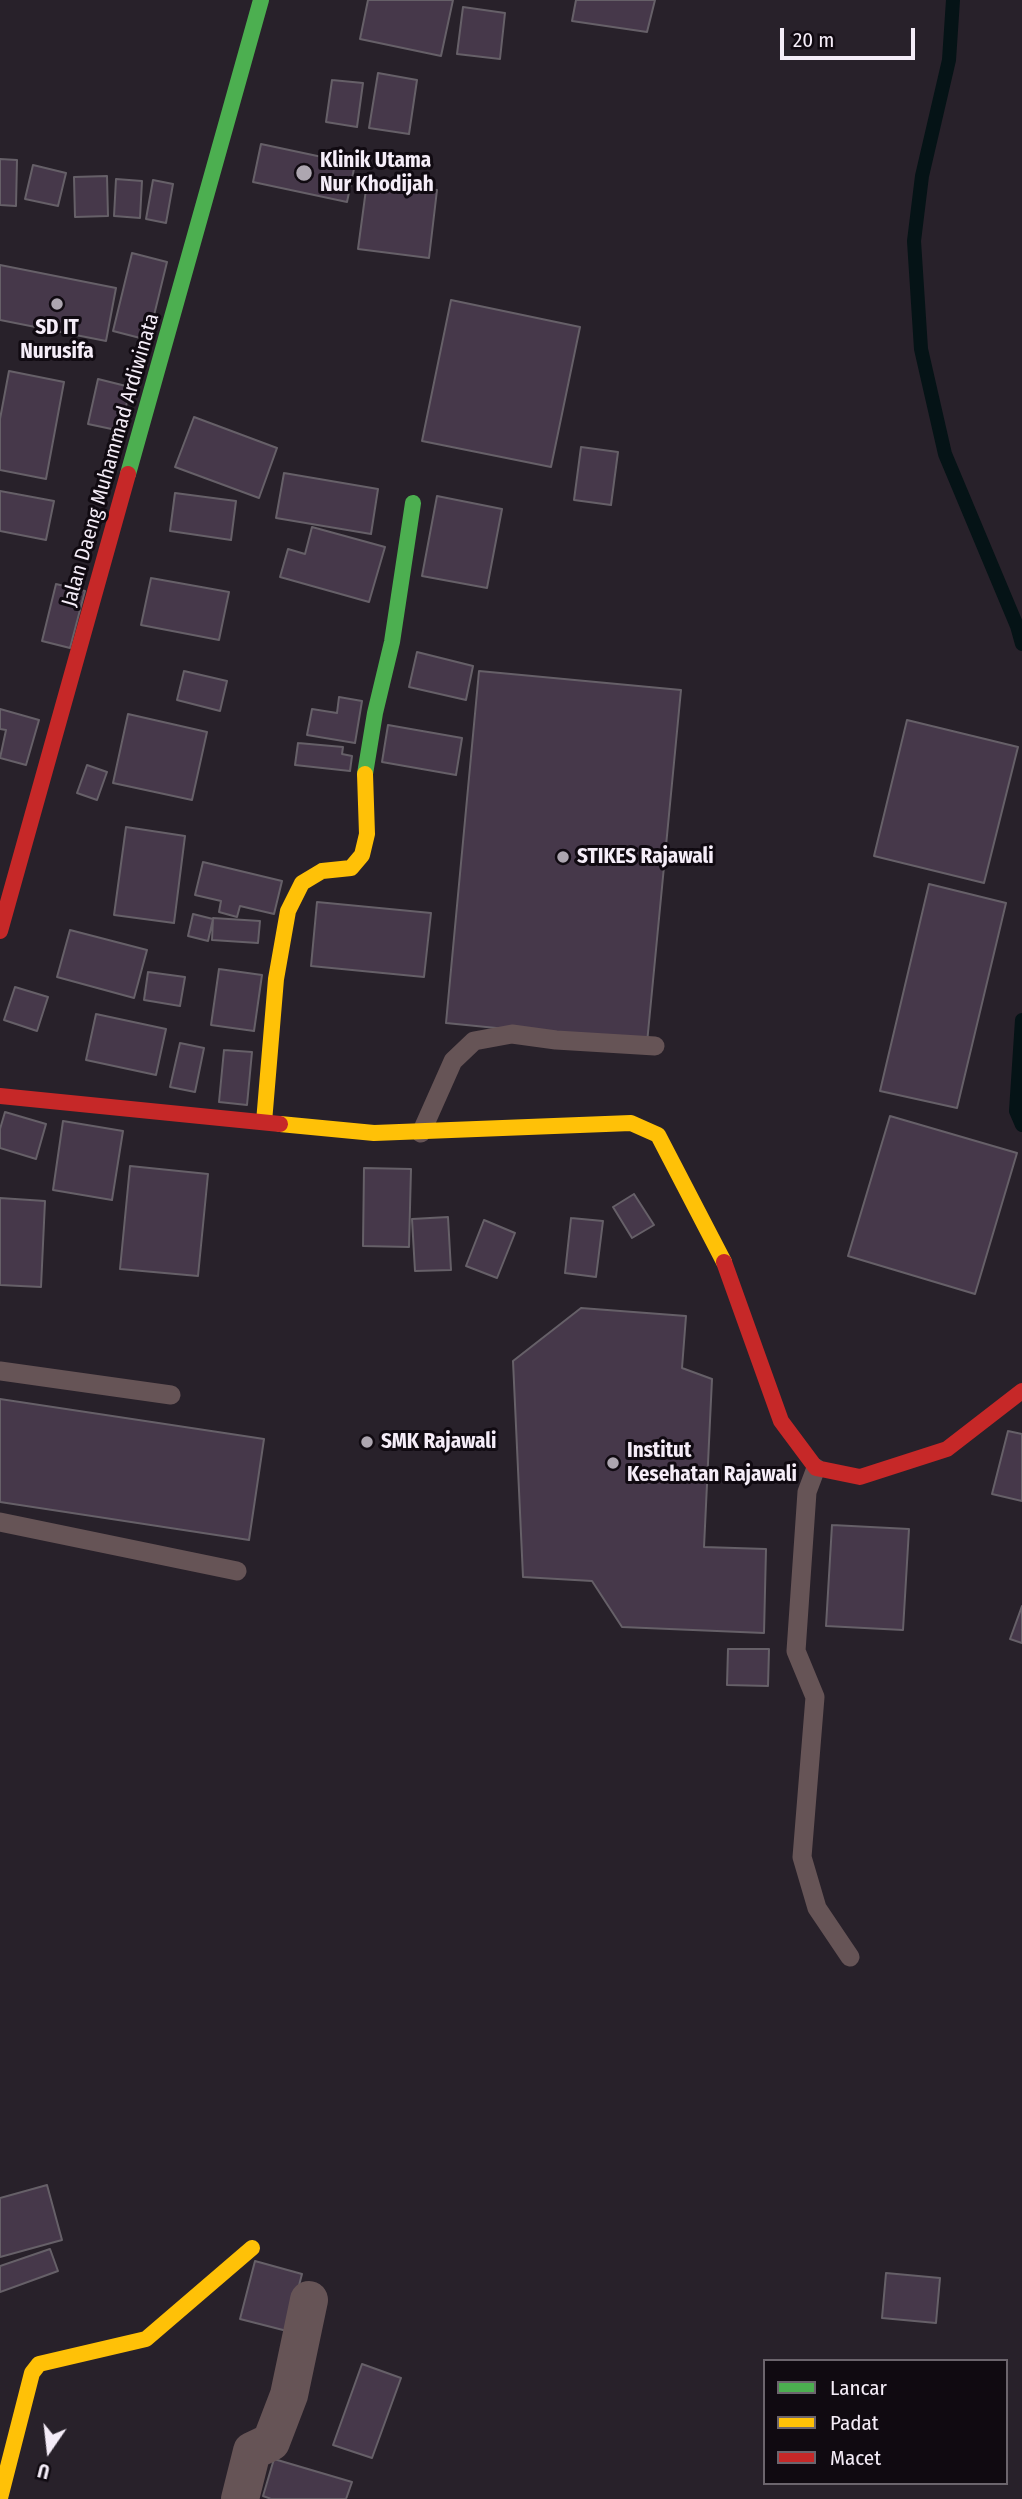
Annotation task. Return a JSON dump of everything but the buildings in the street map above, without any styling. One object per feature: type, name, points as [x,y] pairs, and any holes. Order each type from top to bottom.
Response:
[{"type":"street","name":"Jalan Daeng Muhammad Ardiwinata","points":[[0,931],[258,1]]},
{"type":"street","points":[[264,1122],[276,979],[288,911],[302,883],[322,871],[351,868],[362,855],[367,834],[365,776],[375,713],[392,642],[413,503]]},
{"type":"street","points":[[0,1096],[374,1133],[631,1123],[658,1135],[720,1250],[781,1421],[816,1468],[860,1477],[947,1450],[1022,1391]]},
{"type":"street","points":[[0,2498],[32,2373],[39,2364],[146,2339],[252,2248]]},
{"type":"street","points":[[240,2499],[253,2451],[271,2442],[289,2395],[309,2300]]},
{"type":"lane","points":[[421,1133],[453,1060],[474,1041],[512,1034],[556,1040],[655,1046]]},
{"type":"lane","points":[[0,1371],[172,1395]]},
{"type":"lane","points":[[816,1468],[807,1492],[796,1651],[815,1697],[802,1857],[817,1908],[850,1957]]},
{"type":"lane","points":[[0,1522],[237,1572]]},
{"type":"waterway","points":[[953,0],[949,60],[922,176],[914,241],[921,349],[945,454],[1017,626],[1022,644]]},
{"type":"waterway","points":[[1022,1020],[1016,1111],[1022,1125]]},
{"type":"traffic: fast","points":[[128,474],[261,0]]},
{"type":"traffic: fast","points":[[365,774],[375,713],[392,642],[413,503]]},
{"type":"traffic: slow","points":[[264,1122],[276,979],[288,911],[302,883],[322,871],[351,868],[362,855],[367,834],[365,774]]},
{"type":"traffic: slow","points":[[280,1124],[374,1133],[631,1123],[658,1135],[724,1262]]},
{"type":"traffic: slow","points":[[0,2498],[32,2373],[39,2364],[146,2339],[252,2248]]},
{"type":"traffic: jam","points":[[0,931],[128,474]]},
{"type":"traffic: jam","points":[[0,1096],[280,1124]]},
{"type":"traffic: jam","points":[[724,1262],[781,1421],[816,1468],[860,1477],[947,1449],[1022,1391]]},
{"type":"place","name":"Klinik Utama Nur Khodijah","points":[[304,173]]},
{"type":"place","name":"SD IT Nurusifa","points":[[57,304]]},
{"type":"place","name":"STIKES Rajawali","points":[[563,857]]},
{"type":"place","name":"SMK Rajawali","points":[[367,1442]]},
{"type":"place","name":"Institut Kesehatan Rajawali","points":[[613,1463]]}]
